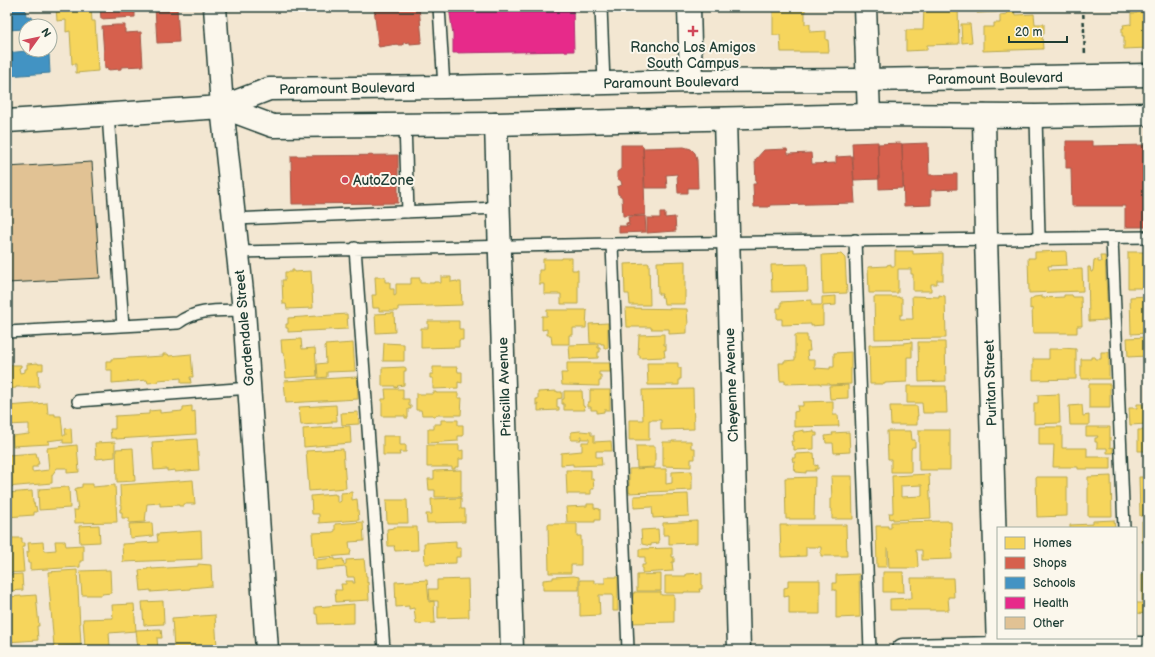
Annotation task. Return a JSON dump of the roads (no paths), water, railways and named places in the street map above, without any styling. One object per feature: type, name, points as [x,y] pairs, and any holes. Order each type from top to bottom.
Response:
[{"type":"street","name":"Gardendale Street","points":[[215,7],[222,107],[244,310],[267,650]]},
{"type":"street","points":[[689,7],[691,81]]},
{"type":"street","points":[[865,7],[869,115]]},
{"type":"street","name":"Paramount Boulevard","points":[[7,121],[222,107],[268,89],[444,87],[691,81],[1148,76]]},
{"type":"street","name":"Paramount Boulevard","points":[[222,107],[273,126],[496,124],[869,115],[1036,116],[1148,114]]},
{"type":"street","name":"Puritan Street","points":[[984,116],[997,615]]},
{"type":"street","name":"Cheyenne Avenue","points":[[725,119],[739,650]]},
{"type":"street","name":"Priscilla Avenue","points":[[496,124],[512,650]]},
{"type":"street","name":"Puritan Street","points":[[998,639],[998,649]]},
{"type":"street","points":[[903,650],[1134,646]]},
{"type":"lane","points":[[439,7],[444,87]]},
{"type":"lane","points":[[601,7],[604,83]]},
{"type":"lane","points":[[108,114],[123,326]]},
{"type":"lane","points":[[1036,116],[1039,237]]},
{"type":"lane","points":[[405,125],[408,212]]},
{"type":"lane","points":[[234,219],[498,208]]},
{"type":"lane","points":[[237,252],[355,248],[1039,237],[1148,237]]},
{"type":"lane","points":[[1112,238],[1124,527]]},
{"type":"lane","points":[[855,240],[870,650]]},
{"type":"lane","points":[[612,244],[628,650]]},
{"type":"lane","points":[[355,248],[384,650]]},
{"type":"lane","points":[[7,332],[178,323],[189,315],[200,312],[244,310]]},
{"type":"lane","points":[[78,401],[250,388]]},
{"type":"place","name":"Rancho Los Amigos South Campus","points":[[693,31]]},
{"type":"place","name":"AutoZone","points":[[345,180]]}]
